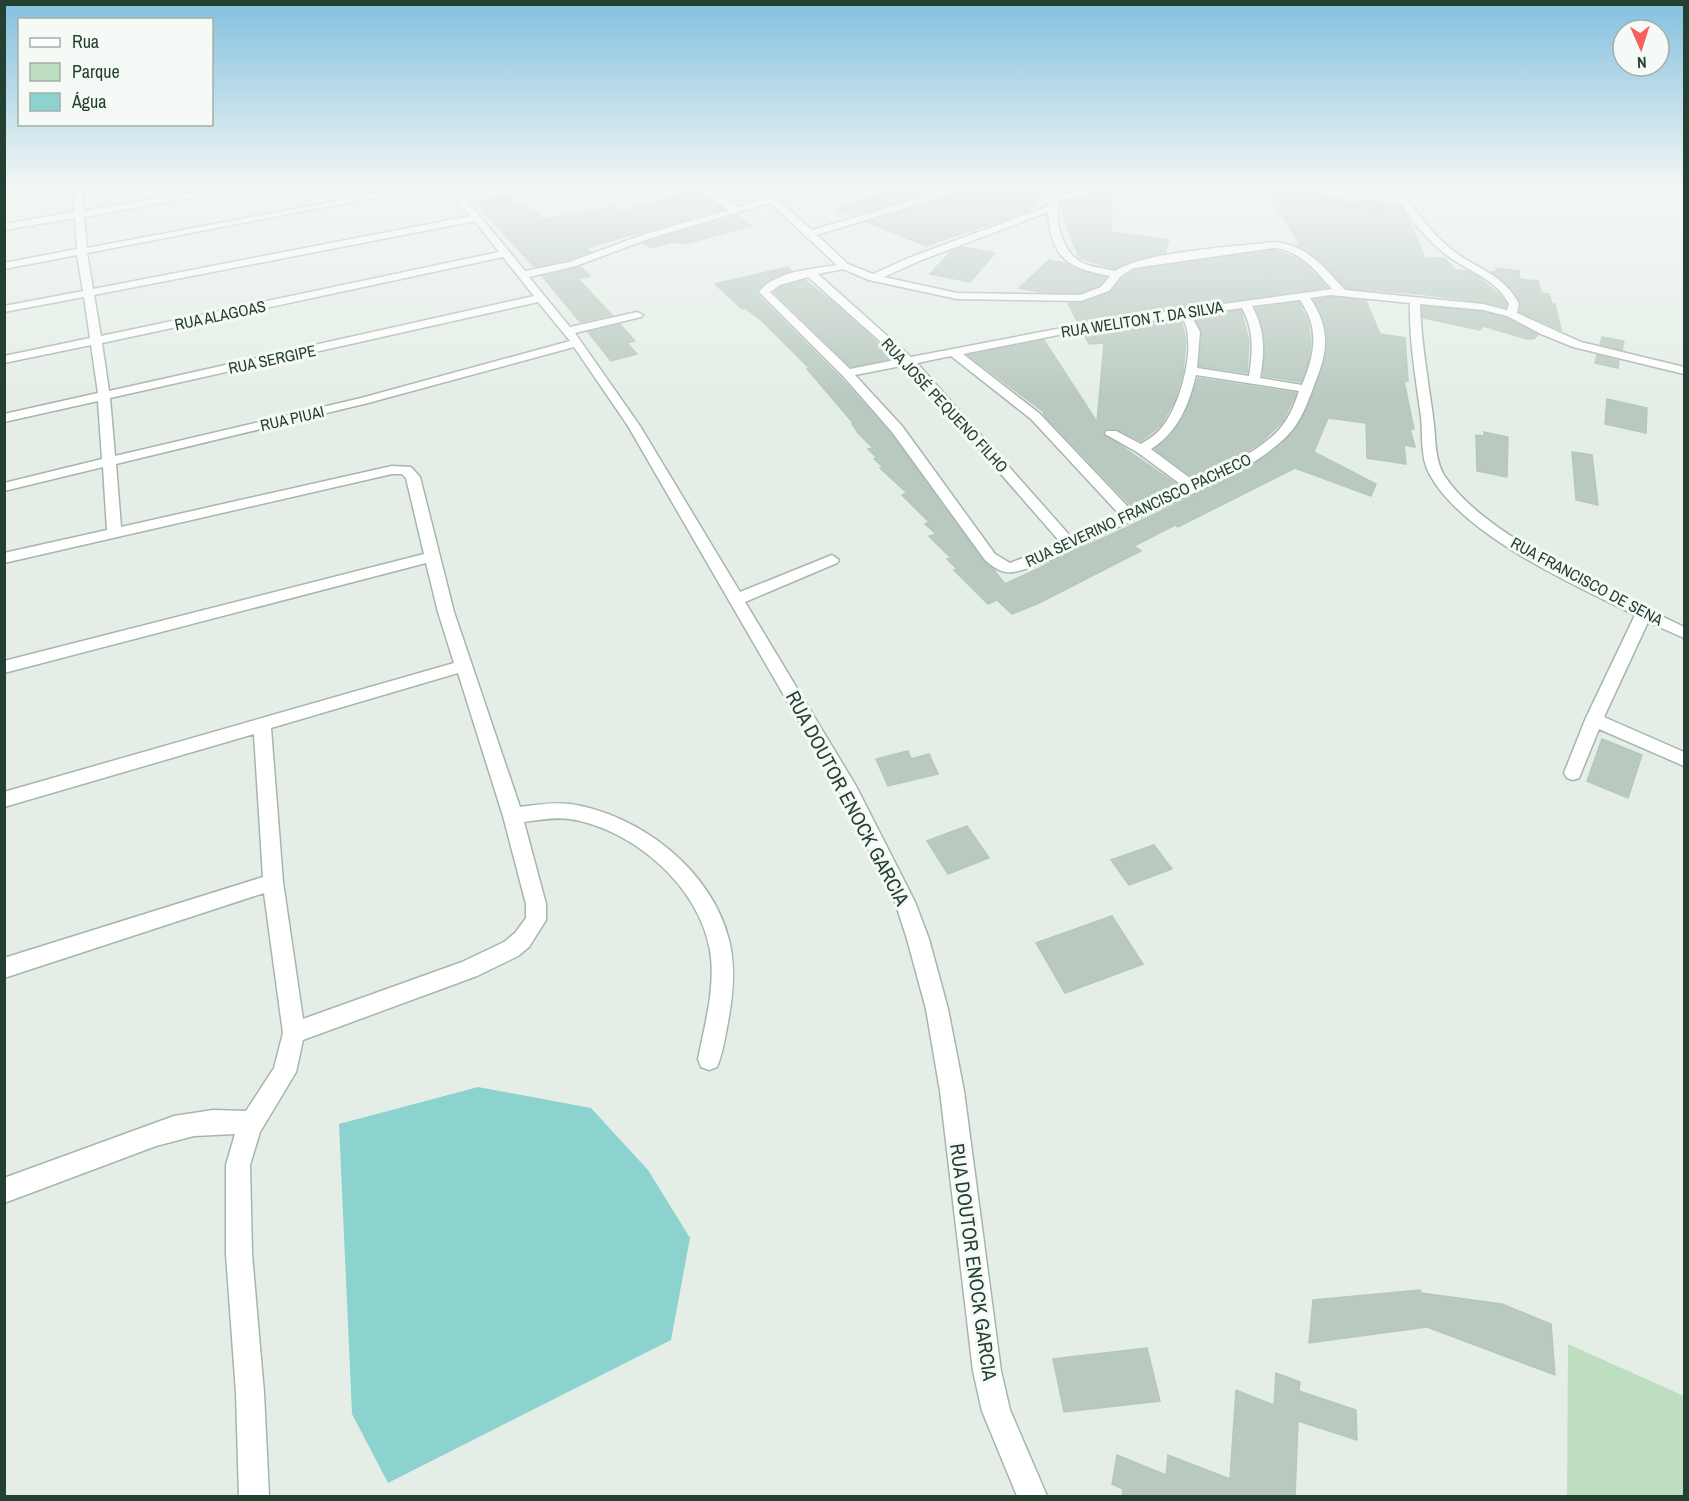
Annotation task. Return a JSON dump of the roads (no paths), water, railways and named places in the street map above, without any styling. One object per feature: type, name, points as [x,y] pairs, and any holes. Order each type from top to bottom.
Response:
[{"type":"street","points":[[4,266],[43,259]]},
{"type":"street","points":[[83,259],[104,395],[107,462],[114,533]]},
{"type":"street","points":[[4,309],[262,259]]},
{"type":"street","name":"RUA ALAGOAS","points":[[4,360],[481,259]]},
{"type":"street","name":"RUA DOUTOR ENOCK GARCIA","points":[[509,259],[572,337],[640,436],[849,791],[905,902],[918,939],[937,1009],[952,1091],[987,1371],[996,1411],[1032,1497]]},
{"type":"street","points":[[523,275],[585,259]]},
{"type":"street","points":[[837,259],[844,266],[873,278],[957,296],[1078,307],[1106,289],[1117,274],[1131,265],[1167,259]]},
{"type":"street","points":[[873,278],[915,259]]},
{"type":"street","points":[[1070,259],[1083,266],[1117,274]]},
{"type":"street","points":[[1311,259],[1341,292]]},
{"type":"street","points":[[1457,259],[1502,285],[1514,304],[1511,314]]},
{"type":"street","points":[[844,266],[769,285],[764,292],[847,373]]},
{"type":"street","name":"RUA JOSÉ PEQUENO FILHO","points":[[811,274],[910,362],[969,427],[1050,525],[1070,544]]},
{"type":"street","name":"RUA WELITON T. DA SILVA","points":[[847,373],[1093,326],[1302,295],[1341,292],[1466,304],[1511,314],[1545,332],[1577,345],[1684,370]]},
{"type":"street","name":"RUA SEVERINO FRANCISCO PACHECO","points":[[847,373],[922,460],[990,557],[1002,566],[1015,568],[1241,464],[1275,440],[1288,427],[1318,361],[1321,345],[1314,317],[1302,295]]},
{"type":"street","name":"RUA SERGIPE","points":[[4,418],[326,348],[540,298]]},
{"type":"street","name":"RUA FRANCISCO DE SENA","points":[[1415,300],[1417,356],[1431,456],[1439,478],[1461,503],[1501,534],[1541,560],[1684,633]]},
{"type":"street","points":[[1245,303],[1258,330],[1260,344],[1254,379]]},
{"type":"street","points":[[1078,307],[1093,326]]},
{"type":"street","points":[[1142,449],[1170,426],[1183,397],[1190,370],[1194,331],[1184,312]]},
{"type":"street","name":"RUA PIUAI","points":[[4,487],[494,368],[572,337],[637,315]]},
{"type":"street","points":[[953,352],[1035,416],[1129,516]]},
{"type":"street","points":[[1190,370],[1306,389]]},
{"type":"street","points":[[1111,434],[1142,449],[1192,486]]},
{"type":"street","points":[[4,558],[363,476],[404,470],[414,477],[431,556],[463,666],[513,816],[537,912],[534,925],[511,949],[469,969],[294,1033]]},
{"type":"street","points":[[4,667],[431,556]]},
{"type":"street","points":[[735,600],[832,560]]},
{"type":"street","points":[[1573,773],[1594,720],[1644,613]]},
{"type":"street","points":[[4,800],[463,666]]},
{"type":"street","points":[[1594,720],[1684,759]]},
{"type":"street","points":[[254,1497],[250,1393],[237,1215],[238,1165],[242,1147],[252,1124],[284,1072],[294,1033],[273,882],[262,723]]},
{"type":"street","points":[[513,816],[571,812],[599,818],[643,842],[688,882],[707,909],[718,938],[722,964],[721,996],[709,1059]]},
{"type":"street","points":[[4,968],[273,882]]},
{"type":"street","points":[[4,1191],[154,1134],[185,1125],[213,1121],[252,1124]]},
{"type":"water","points":[[478,1087],[591,1108],[648,1170],[690,1238],[671,1340],[388,1483],[352,1414],[339,1124]]}]
